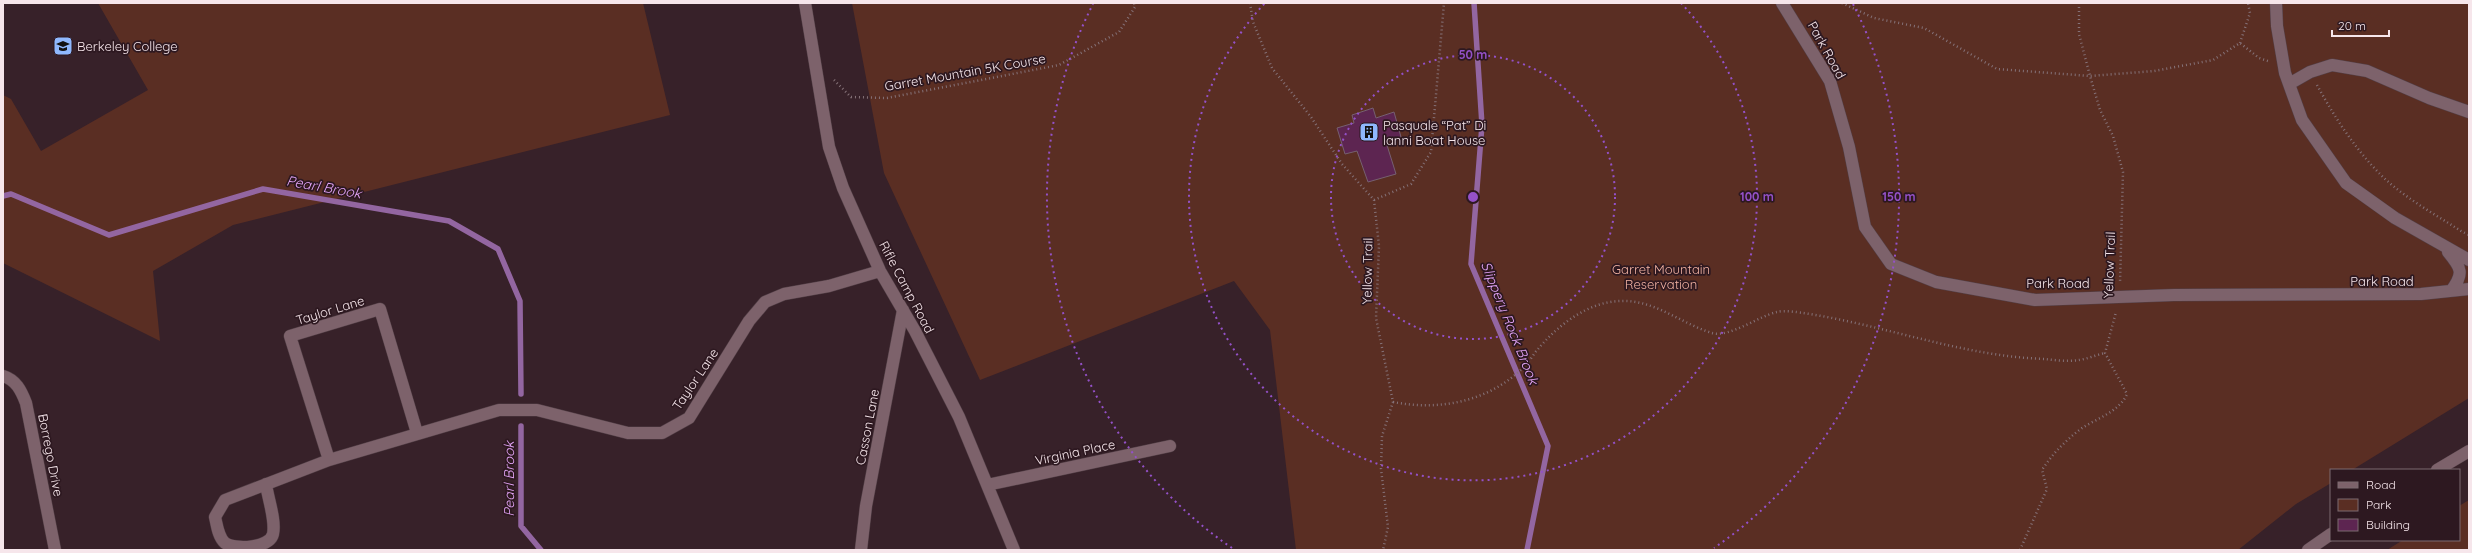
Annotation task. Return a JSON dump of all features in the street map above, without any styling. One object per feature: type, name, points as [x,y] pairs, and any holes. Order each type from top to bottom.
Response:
[{"type":"street","name":"Rifle Camp Road","points":[[804,3],[829,147],[843,188],[880,271],[903,310],[959,417],[1014,550]]},
{"type":"street","name":"Park Road","points":[[1782,3],[1830,81],[1849,147],[1865,227],[1891,264],[1936,282],[2035,300],[2120,296],[2421,294],[2469,289]]},
{"type":"street","points":[[2276,3],[2277,26],[2285,73],[2302,120],[2346,183],[2395,218],[2469,260]]},
{"type":"street","points":[[2289,84],[2310,72],[2332,65],[2367,71],[2429,98],[2469,112]]},
{"type":"street","points":[[2441,244],[2460,266],[2460,278],[2451,291]]},
{"type":"street","name":"Taylor Lane","points":[[266,484],[273,526],[273,535],[269,540],[246,547],[233,546],[224,542],[218,531],[215,517],[217,510],[225,500],[266,484],[329,460],[416,433],[499,410],[537,410],[628,432],[662,433],[688,418],[749,321],[765,302],[784,294],[829,286],[880,271]]},
{"type":"street","name":"Taylor Lane","points":[[329,460],[290,336],[380,309],[416,433]]},
{"type":"street","name":"Casson Lane","points":[[861,550],[866,506],[903,310]]},
{"type":"street","name":"Borrego Drive","points":[[3,376],[12,379],[18,385],[26,403],[55,550]]},
{"type":"street","name":"Virginia Place","points":[[987,485],[1170,446]]},
{"type":"street","points":[[2439,469],[2469,451]]},
{"type":"street","points":[[2308,550],[2330,535]]},
{"type":"path","name":"Garret Mountain 5K Course","points":[[832,78],[851,97],[887,98],[1059,65],[1119,32],[1135,7],[1134,3]]},
{"type":"path","points":[[1250,3],[1252,22],[1272,68],[1311,117],[1342,164],[1374,200],[1411,184],[1431,152],[1444,3]]},
{"type":"path","points":[[1842,3],[1874,18],[1924,28],[1997,68],[2090,76]]},
{"type":"path","name":"Yellow Trail","points":[[2079,3],[2079,34],[2100,110],[2113,136],[2123,172],[2119,259],[2120,296],[2105,353]]},
{"type":"path","points":[[2240,42],[2250,13],[2248,3]]},
{"type":"path","name":"Yellow Trail","points":[[1374,200],[1379,246],[1376,318],[1393,402],[1382,436],[1381,469],[1388,527],[1383,550]]},
{"type":"path","points":[[1393,402],[1413,406],[1436,406],[1470,401],[1501,386],[1526,366],[1536,350],[1563,323],[1594,307],[1622,301],[1655,308],[1714,334],[1732,330],[1778,311],[1842,321],[1944,346],[2020,358],[2079,360],[2105,353],[2127,394],[2123,404],[2082,429],[2052,453],[2042,470],[2047,489],[2020,550]]},
{"type":"green space","points":[[98,3],[643,3],[670,115],[233,225],[153,271],[160,341],[3,263],[3,95],[11,99],[41,151],[148,90]]},
{"type":"green space","name":"Garret Mountain Reservation","points":[[852,3],[2469,3],[2469,398],[2354,469],[2330,469],[2330,484],[2296,504],[2238,550],[1296,550],[1270,330],[1234,281],[980,380],[884,173]]},
{"type":"green space","points":[[2469,500],[2469,550],[2387,550],[2401,541],[2460,541],[2460,505]]},
{"type":"building","name":"Pasquale “Pat” Di lanni Boat House","points":[[1373,108],[1376,118],[1394,112],[1401,137],[1386,142],[1396,174],[1368,182],[1357,151],[1345,154],[1337,128],[1354,123],[1352,115]]},
{"type":"waterway","name":"Slippery Rock Brook","points":[[1474,3],[1482,125],[1471,264],[1548,446],[1527,550]]},
{"type":"waterway","name":"Pearl Brook","points":[[3,196],[11,194],[109,235],[263,189],[449,221],[498,249],[520,301],[521,394]]},
{"type":"waterway","name":"Pearl Brook","points":[[521,426],[521,526],[541,550]]},
{"type":"place","name":"Berkeley College","points":[[63,46]]},
{"type":"place","name":"Pasquale “Pat” Di lanni Boat House","points":[[1369,132]]}]
